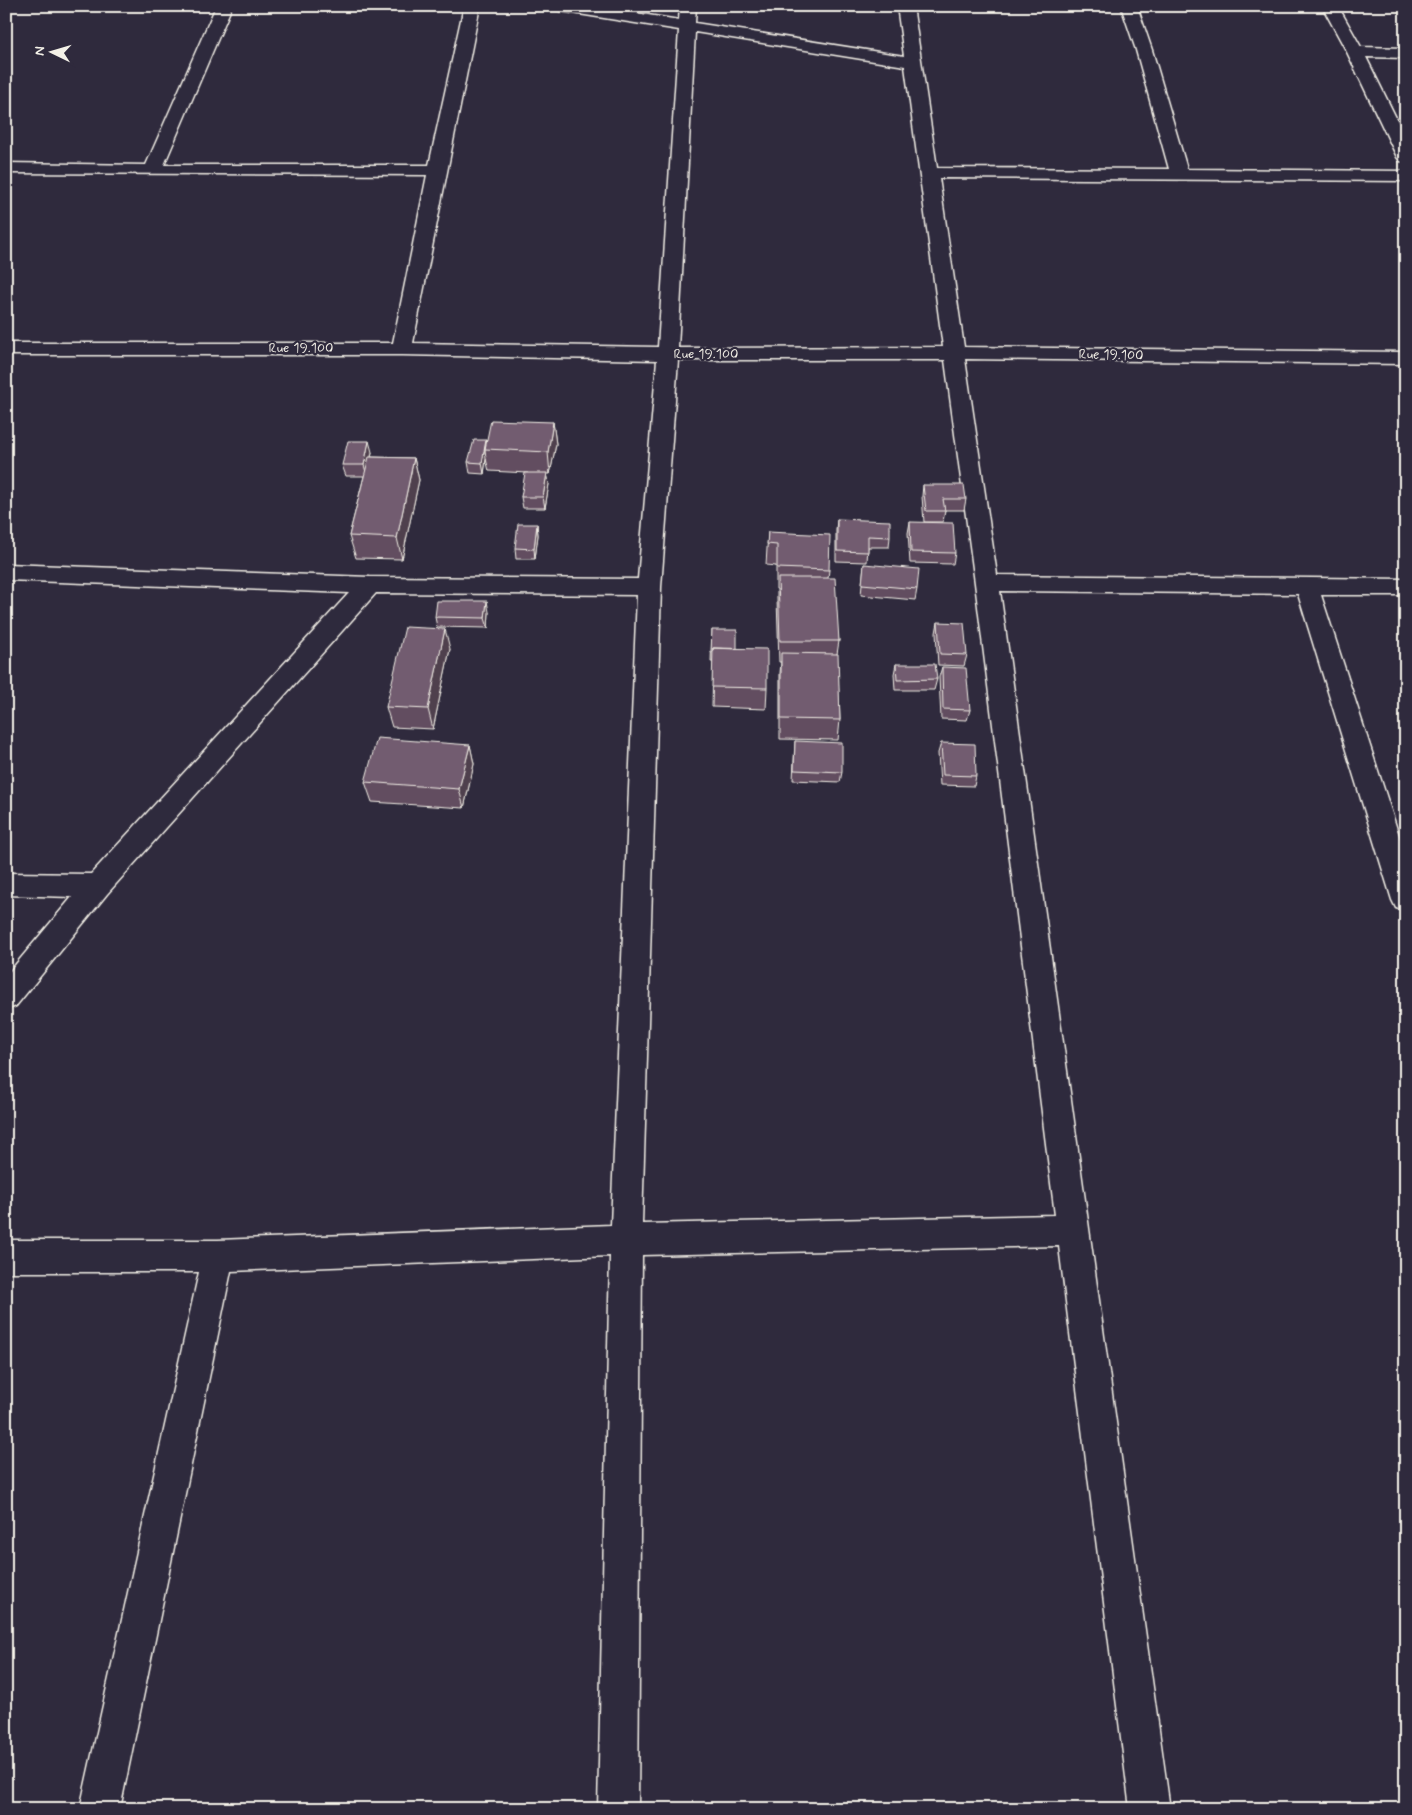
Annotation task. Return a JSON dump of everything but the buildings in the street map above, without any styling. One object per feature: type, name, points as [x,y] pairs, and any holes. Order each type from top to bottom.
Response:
[{"type":"street","points":[[153,170],[224,6]]},
{"type":"street","points":[[402,349],[472,6]]},
{"type":"street","points":[[560,6],[688,17],[913,62]]},
{"type":"street","points":[[905,6],[987,583],[1150,1809]]},
{"type":"street","points":[[1129,6],[1144,50],[1180,175]]},
{"type":"street","points":[[1330,6],[1355,52],[1406,157]]},
{"type":"street","points":[[618,1809],[626,1240],[649,587],[668,354],[688,17]]},
{"type":"street","points":[[1355,52],[1406,53]]},
{"type":"street","points":[[6,168],[437,170]]},
{"type":"street","points":[[929,174],[1406,176]]},
{"type":"street","name":"Rue 19.100","points":[[6,349],[402,349],[668,354],[826,355],[954,353],[1406,358]]},
{"type":"street","points":[[6,572],[370,584],[649,587]]},
{"type":"street","points":[[987,583],[1406,587]]},
{"type":"street","points":[[6,997],[97,886],[370,584]]},
{"type":"street","points":[[1307,587],[1406,900]]},
{"type":"street","points":[[6,884],[97,886]]},
{"type":"street","points":[[6,1256],[218,1256],[626,1240],[1074,1230]]},
{"type":"street","points":[[100,1809],[218,1256]]}]
